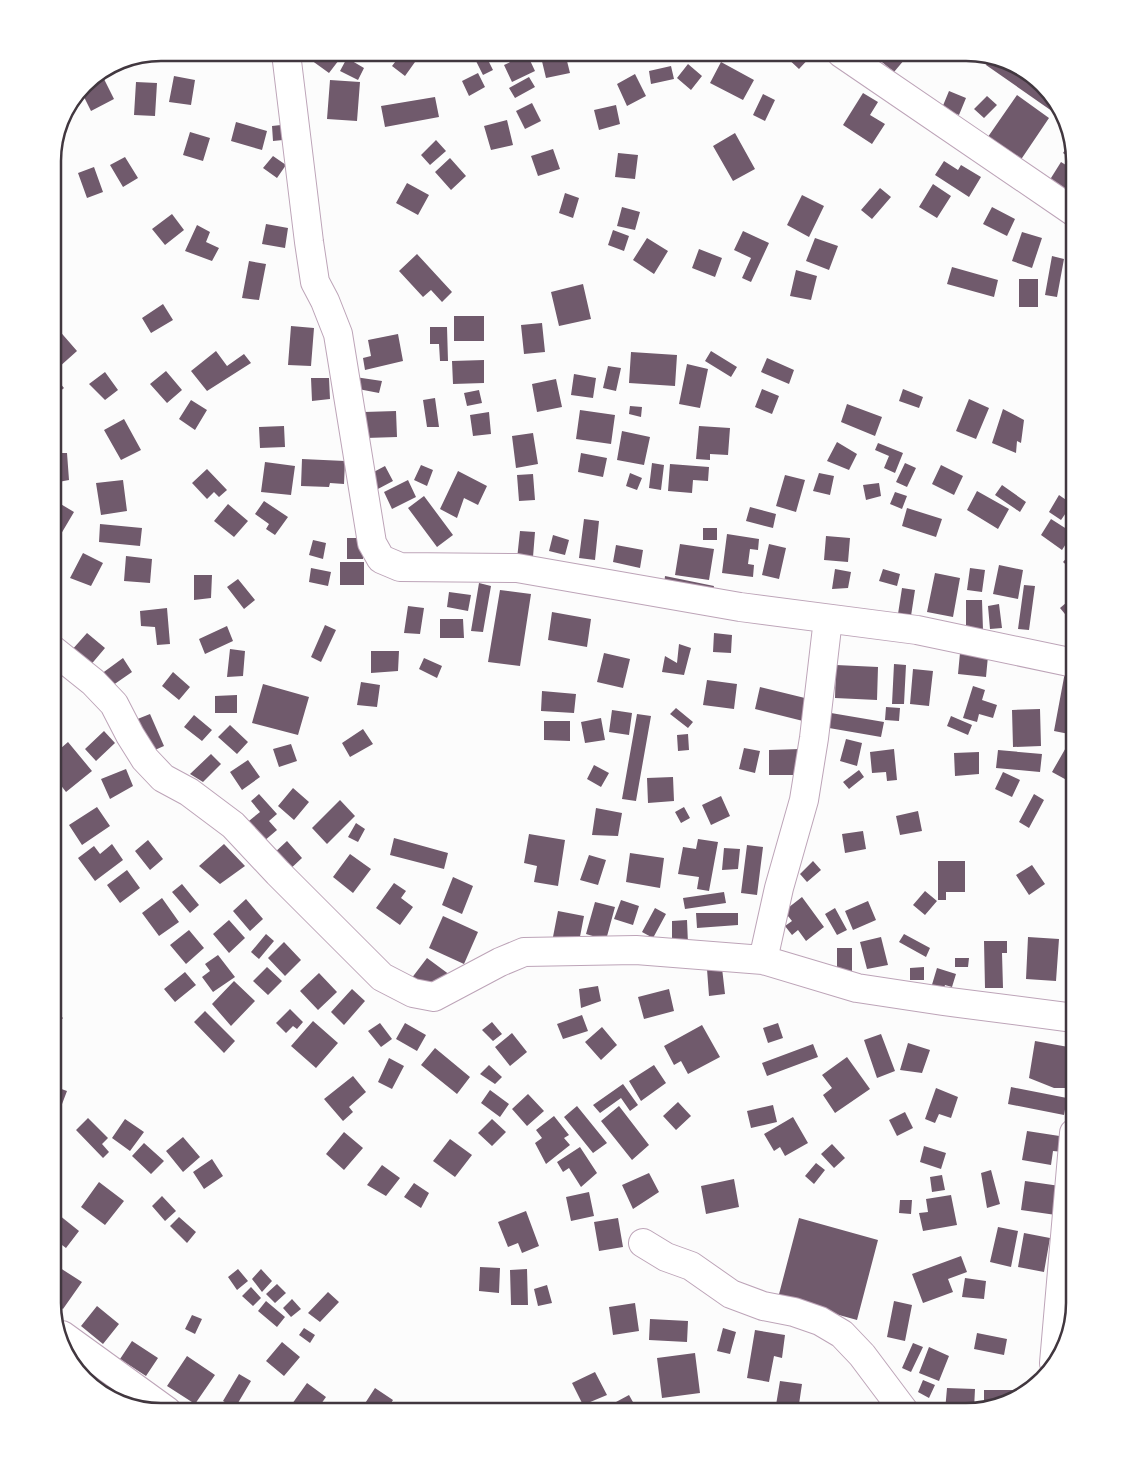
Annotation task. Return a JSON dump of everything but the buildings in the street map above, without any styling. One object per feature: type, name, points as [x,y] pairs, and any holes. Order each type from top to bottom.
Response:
[{"type":"street","points":[[287,61],[308,242],[315,282],[338,334],[372,543],[381,559],[400,567],[516,568],[740,607],[917,630],[1066,661]]},
{"type":"street","points":[[853,61],[1066,207]]},
{"type":"street","points":[[763,960],[779,888],[804,800],[814,738],[828,619]]},
{"type":"street","points":[[61,656],[93,682],[114,704],[145,759],[162,778],[189,792],[233,825],[382,977],[413,993],[434,996],[500,962],[524,952],[636,950],[763,960],[858,988],[1066,1017]]},
{"type":"street","points":[[1056,1346],[1066,1225]]},
{"type":"street","points":[[643,1243],[666,1257],[691,1266],[732,1294],[762,1306],[794,1312],[820,1321],[842,1334],[862,1356],[897,1403]]},
{"type":"street","points":[[69,1340],[154,1402]]}]
